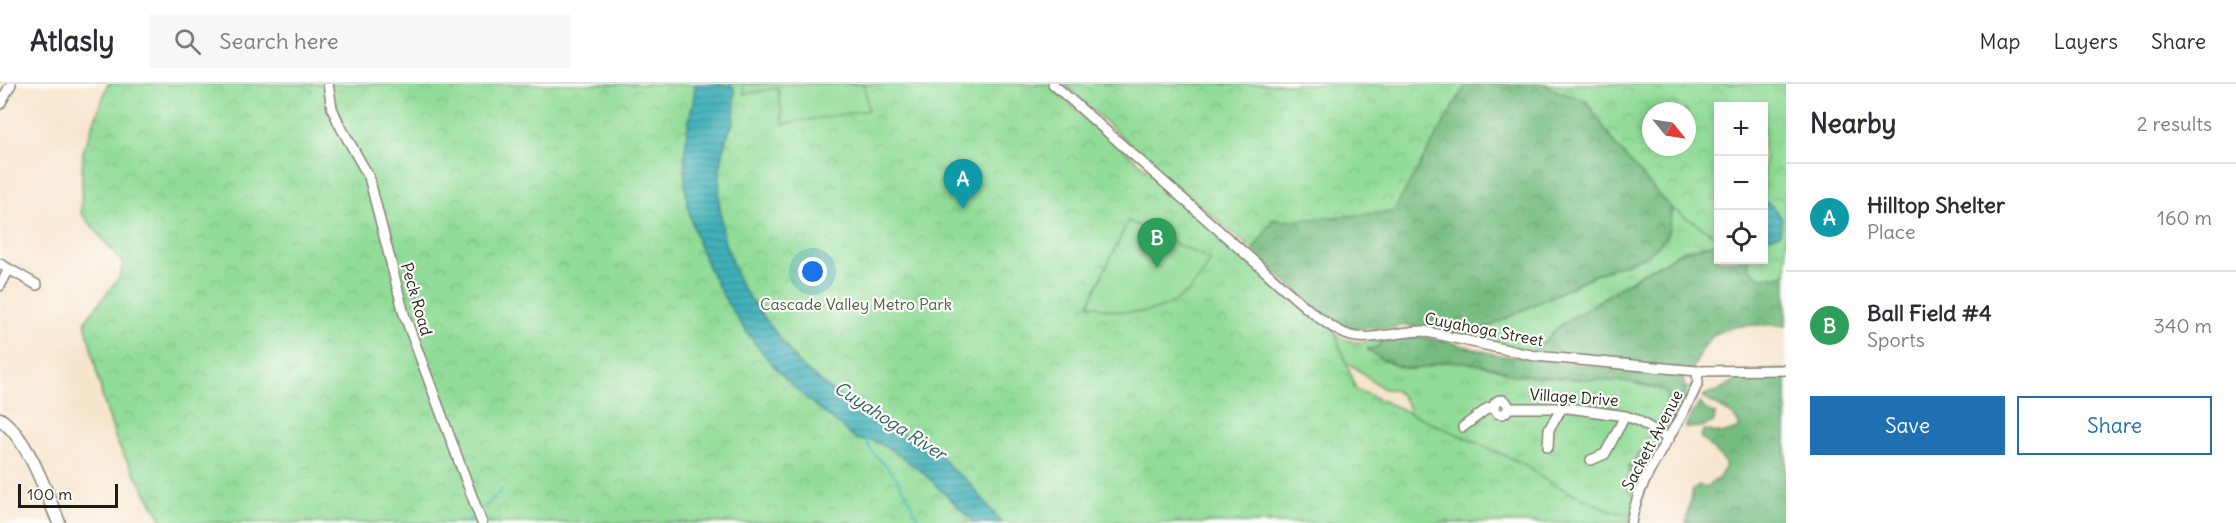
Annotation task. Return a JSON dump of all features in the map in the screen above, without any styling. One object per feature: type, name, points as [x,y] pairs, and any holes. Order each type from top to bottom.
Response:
[{"type":"main road","points":[[0,419],[21,440],[55,522]]},
{"type":"street","points":[[0,104],[11,84]]},
{"type":"street","name":"Peck Road","points":[[328,84],[332,108],[339,124],[369,177],[404,314],[482,523]]},
{"type":"street","name":"Cuyahoga Street","points":[[1053,84],[1273,278],[1334,328],[1348,335],[1364,338],[1404,331],[1423,331],[1534,356],[1697,371],[1786,370]]},
{"type":"street","points":[[0,286],[4,267],[37,285]]},
{"type":"street","name":"Sackett Avenue","points":[[1631,523],[1642,487],[1698,383],[1697,371]]},
{"type":"street","name":"Village Drive","points":[[1463,427],[1488,408],[1494,407],[1502,414],[1508,408],[1562,408],[1625,416],[1637,420],[1669,439]]},
{"type":"street","points":[[1548,447],[1549,429],[1562,408]]},
{"type":"street","points":[[1591,460],[1605,454],[1625,416]]},
{"type":"green space","name":"Cascade Valley Metro Park","points":[[108,84],[1047,84],[1333,328],[1356,389],[1524,464],[1550,483],[1595,504],[1631,517],[1631,523],[164,523],[118,445],[103,399],[85,321],[120,277],[123,263],[81,213],[83,152]]},
{"type":"green space","points":[[743,84],[864,84],[868,110],[783,124],[778,88],[744,94]]},
{"type":"green space","points":[[1064,84],[1466,84],[1393,212],[1285,221],[1273,219],[1253,250],[1161,173]]},
{"type":"green space","points":[[1466,84],[1543,84],[1564,94],[1585,98],[1617,147],[1672,209],[1667,237],[1648,255],[1594,275],[1489,327],[1465,335],[1406,325],[1391,328],[1354,329],[1337,325],[1309,305],[1253,250],[1273,219],[1285,221],[1393,212]]},
{"type":"green space","points":[[1543,84],[1686,102],[1642,102],[1642,156],[1696,156],[1696,103],[1714,105],[1714,244],[1682,251],[1662,264],[1650,268],[1558,327],[1538,348],[1531,352],[1443,332],[1518,311],[1554,296],[1594,275],[1648,255],[1585,99]]},
{"type":"green space","points":[[1543,84],[1786,84],[1786,275],[1762,278],[1750,269],[1749,264],[1768,264],[1768,102],[1714,102],[1714,235],[1672,209],[1617,147],[1585,99],[1564,94]]},
{"type":"green space","points":[[1786,219],[1786,325],[1743,325],[1719,332],[1706,344],[1692,371],[1531,352],[1538,348],[1558,327],[1650,268],[1662,264],[1682,251],[1714,244],[1714,264],[1749,264],[1750,269],[1762,278]]},
{"type":"green space","points":[[1128,221],[1211,260],[1200,278],[1175,302],[1144,312],[1127,312],[1089,304]]},
{"type":"green space","points":[[1317,321],[1347,340],[1382,341],[1377,347],[1367,349],[1387,362],[1403,368],[1419,369],[1440,362],[1457,361],[1487,366],[1513,375],[1630,382],[1655,389],[1696,387],[1631,517],[1595,504],[1550,483],[1524,464],[1410,415],[1402,396],[1394,390],[1384,389],[1353,366],[1339,360]]},
{"type":"green space","points":[[1415,336],[1441,340],[1497,355],[1674,373],[1682,377],[1685,389],[1684,399],[1675,419],[1664,421],[1662,412],[1667,405],[1666,392],[1660,389],[1630,382],[1513,375],[1462,362],[1442,362],[1411,369],[1387,362],[1367,349],[1377,347],[1382,341]]},
{"type":"green space","points":[[1786,370],[1786,523],[1686,523],[1691,494],[1698,485],[1706,487],[1719,478],[1726,466],[1722,458],[1701,438],[1703,430],[1722,434],[1740,428],[1735,418],[1704,398],[1704,395],[1719,390],[1753,371]]},
{"type":"green space","points":[[1700,403],[1706,410],[1715,414],[1714,422],[1700,427],[1686,428],[1689,418]]},
{"type":"green space","points":[[1653,444],[1652,452],[1632,493],[1622,482],[1629,477],[1629,465],[1634,462],[1637,454]]},
{"type":"water","points":[[695,84],[730,84],[735,90],[734,121],[725,142],[720,170],[719,202],[724,240],[741,286],[799,364],[849,405],[889,425],[915,441],[927,452],[941,456],[953,471],[967,480],[1002,523],[975,523],[922,472],[890,449],[871,440],[857,440],[786,379],[736,317],[709,268],[691,218],[686,193],[686,147]]},
{"type":"water","points":[[1768,203],[1782,218],[1780,234],[1768,237]]},
{"type":"waterway","points":[[866,438],[870,449],[899,481],[920,523]]},
{"type":"waterway","points":[[484,508],[502,490]]},
{"type":"waterway","points":[[466,523],[472,518]]},
{"type":"place","name":"Hilltop Shelter","points":[[963,209]]},
{"type":"place","name":"Ball Field #4","points":[[1157,268]]},
{"type":"water label","name":"Cuyahoga River","points":[[890,421]]}]
